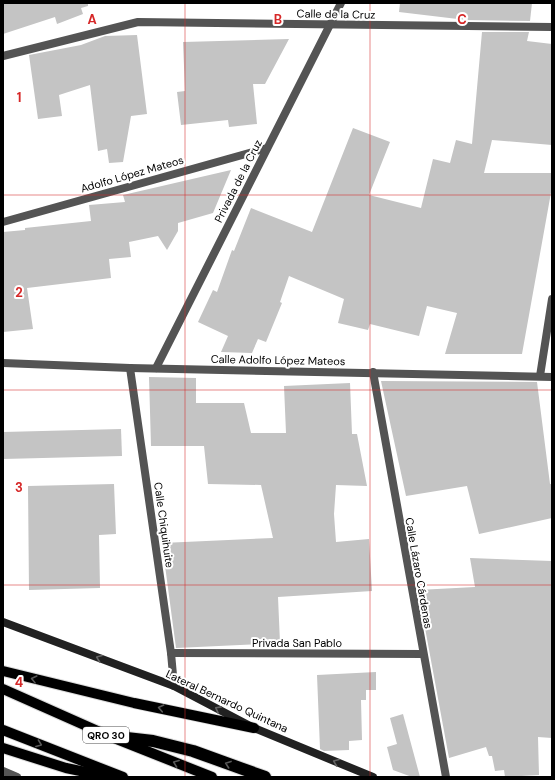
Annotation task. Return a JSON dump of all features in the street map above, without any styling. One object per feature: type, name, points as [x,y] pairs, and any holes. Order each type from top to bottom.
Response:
[{"type":"highway","points":[[109,736],[153,741],[194,751],[265,777]]},
{"type":"main road","points":[[3,671],[134,703],[254,728]]},
{"type":"main road","name":"QRO 30","points":[[3,689],[109,736],[212,777]]},
{"type":"main road","points":[[3,730],[123,777]]},
{"type":"main road","points":[[3,748],[66,768],[110,777]]},
{"type":"street","name":"Privada de la Cruz","points":[[156,368],[341,3]]},
{"type":"street","name":"Calle de la Cruz","points":[[3,56],[138,22],[552,27]]},
{"type":"street","name":"Adolfo López Mateos","points":[[3,222],[267,148]]},
{"type":"street","points":[[540,376],[552,299]]},
{"type":"street","name":"Calle Adolfo López Mateos","points":[[3,363],[130,368],[552,376]]},
{"type":"street","name":"Calle Chiquihuite","points":[[130,368],[171,653],[174,686]]},
{"type":"street","name":"Calle Lázaro Cárdenas","points":[[373,372],[422,654],[446,777]]},
{"type":"street","name":"Lateral Bernardo Quintana","points":[[3,622],[174,686],[254,728],[372,777]]},
{"type":"street","name":"Privada San Pablo","points":[[171,653],[422,654]]},
{"type":"street","points":[[3,771],[17,777]]},
{"type":"building","points":[[3,3],[88,3],[88,6],[81,8],[83,14],[57,24],[55,17],[3,34]]},
{"type":"building","points":[[400,3],[532,3],[530,21],[466,20],[399,12]]},
{"type":"building","points":[[482,32],[529,32],[527,41],[552,44],[552,145],[492,140],[484,173],[552,173],[552,187],[522,354],[445,354],[457,313],[427,306],[419,336],[370,324],[368,330],[338,323],[344,299],[289,276],[280,302],[282,303],[266,342],[258,339],[252,353],[221,352],[228,336],[198,322],[213,290],[217,292],[232,250],[234,251],[251,208],[312,232],[353,128],[390,142],[369,195],[421,208],[433,159],[450,163],[456,140],[472,144]]},
{"type":"building","points":[[137,35],[147,114],[131,116],[123,162],[109,163],[107,149],[98,151],[90,85],[59,95],[62,116],[38,119],[29,55],[81,45],[105,36]]},
{"type":"building","points":[[289,39],[265,84],[253,84],[257,124],[229,127],[228,120],[181,125],[177,92],[185,91],[183,42]]},
{"type":"building","points":[[231,170],[213,213],[178,223],[178,231],[167,250],[158,236],[129,242],[131,257],[109,259],[111,278],[27,288],[33,329],[3,332],[3,232],[25,230],[25,228],[91,221],[89,205],[125,202],[123,195]]},
{"type":"building","points":[[149,377],[196,378],[196,403],[244,403],[251,433],[286,433],[284,386],[350,383],[352,434],[357,434],[367,486],[336,485],[334,514],[336,542],[369,539],[372,591],[278,597],[280,643],[176,648],[162,543],[273,538],[261,485],[208,484],[204,446],[151,446]]},
{"type":"building","points":[[381,381],[537,382],[550,484],[552,484],[552,518],[479,534],[467,486],[406,496]]},
{"type":"building","points":[[121,429],[122,456],[3,459],[3,432]]},
{"type":"building","points":[[114,484],[116,534],[99,535],[100,588],[29,590],[28,486]]},
{"type":"building","points":[[470,558],[552,561],[552,738],[538,737],[539,775],[505,777],[504,770],[495,771],[492,756],[489,756],[486,747],[449,758],[418,590],[475,587]]},
{"type":"building","points":[[376,672],[376,690],[366,690],[366,700],[361,700],[362,740],[349,741],[349,750],[324,751],[320,749],[317,675]]},
{"type":"building","points":[[403,714],[420,777],[412,777],[393,770],[387,747],[397,744],[390,718]]}]
